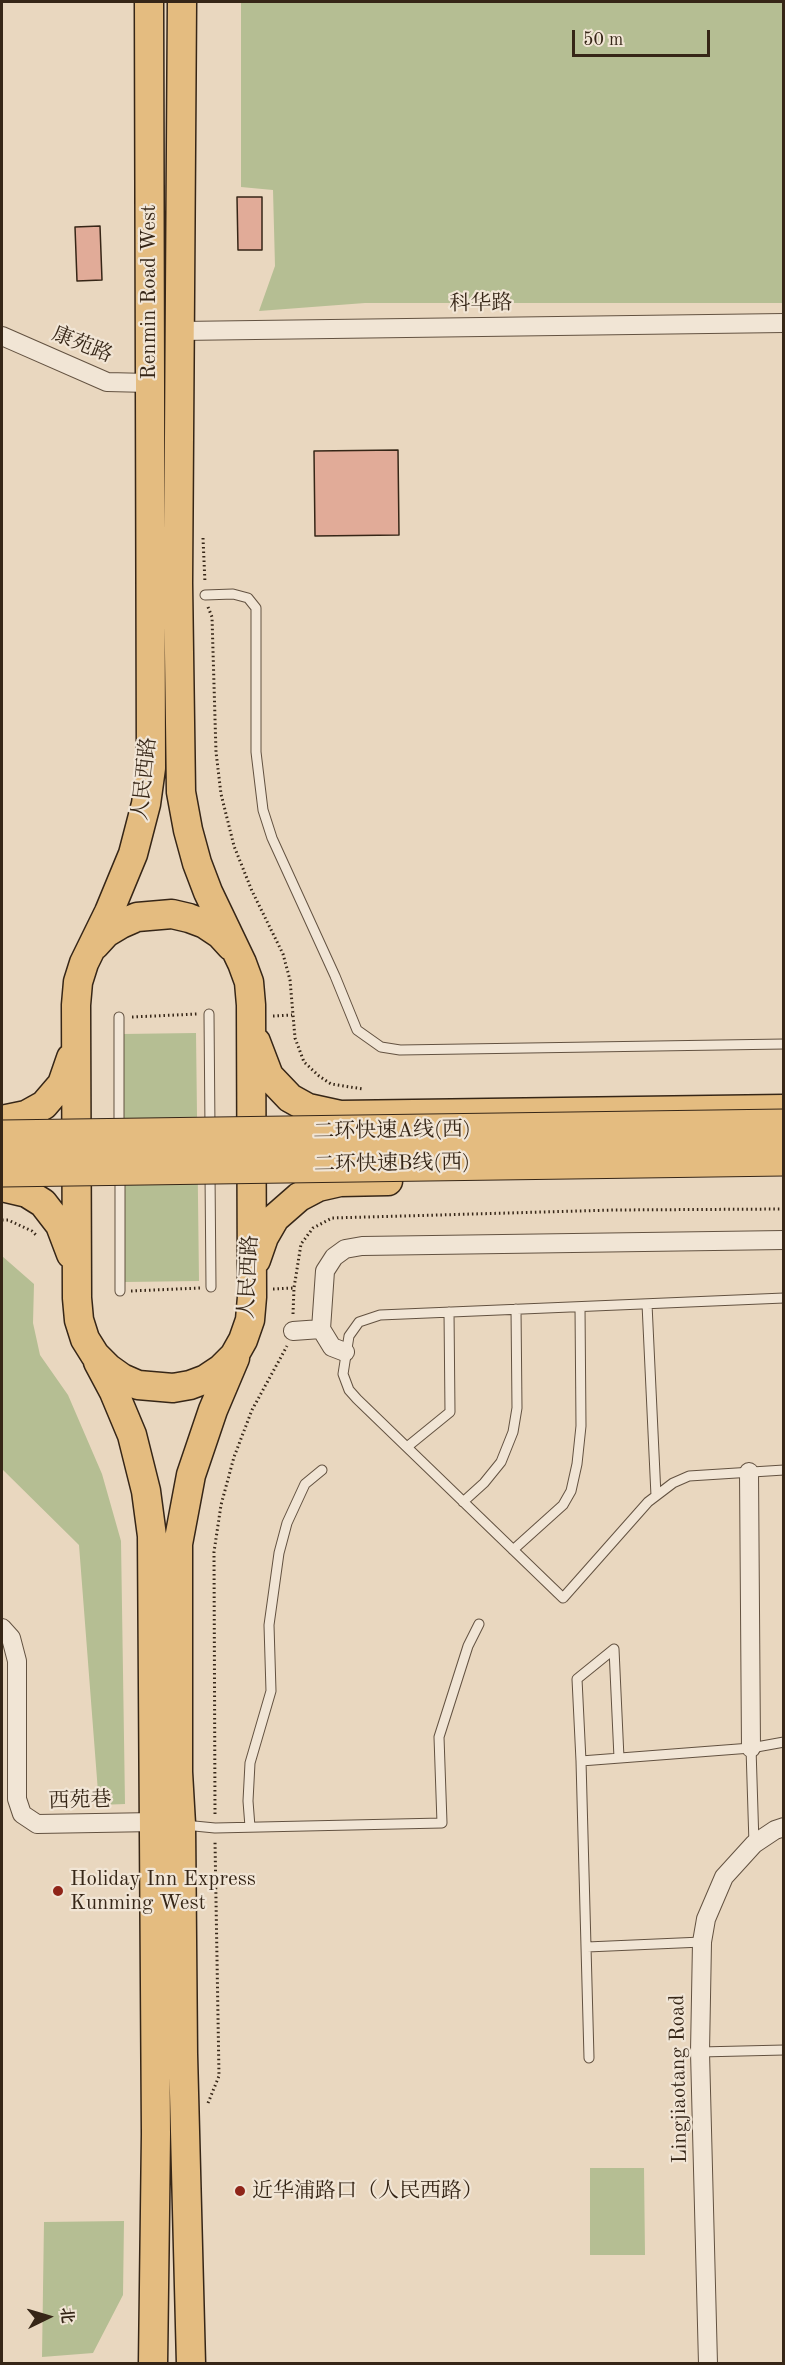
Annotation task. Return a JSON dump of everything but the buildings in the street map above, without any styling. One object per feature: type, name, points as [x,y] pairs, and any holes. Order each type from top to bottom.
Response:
[{"type":"highway","name":"二环快速A线(西)","points":[[2,1137],[783,1126]]},
{"type":"highway","name":"二环快速B线(西)","points":[[2,1170],[783,1159]]},
{"type":"main road","name":"Renmin Road West","points":[[149,2],[149,383]]},
{"type":"main road","name":"Renmin Road West","points":[[180,331],[182,2]]},
{"type":"main road","name":"人民西路","points":[[149,383],[151,750],[149,786],[130,862],[84,963],[78,982],[76,1005],[77,1298],[79,1320],[85,1339],[95,1355],[122,1378],[138,1384],[164,1388],[190,1385],[221,1369],[234,1356],[243,1340],[260,1293],[257,1011],[242,963],[208,892],[197,863],[181,792],[178,583],[180,331]]},
{"type":"main road","name":"人民西路","points":[[84,963],[94,946],[106,933],[121,924],[137,917],[172,914],[189,918],[220,934],[242,963]]},
{"type":"main road","points":[[2,1120],[35,1111],[56,1092],[66,1075],[72,1054],[76,1005]]},
{"type":"main road","points":[[257,1011],[253,1032],[264,1067],[282,1091],[308,1108],[340,1115],[783,1109]]},
{"type":"main road","points":[[491,1113],[477,1118],[466,1127],[461,1138],[460,1150],[463,1162],[471,1172],[491,1179]]},
{"type":"main road","points":[[260,1293],[255,1265],[264,1237],[282,1210],[308,1192],[329,1184],[353,1181],[783,1175]]},
{"type":"main road","points":[[2,1187],[27,1193],[43,1203],[55,1217],[71,1254],[77,1298]]},
{"type":"main road","points":[[85,1339],[126,1419],[147,1491],[183,2054],[191,2364]]},
{"type":"main road","points":[[153,2364],[168,1823],[178,1748],[180,1527],[186,1492],[201,1442],[243,1340]]},
{"type":"street","name":"科华路","points":[[180,331],[783,323]]},
{"type":"street","name":"康苑路","points":[[2,336],[107,382],[149,383]]},
{"type":"street","points":[[345,1352],[332,1347],[321,1329],[325,1271],[334,1257],[345,1249],[362,1246],[783,1240]]},
{"type":"street","points":[[293,1330],[321,1329]]},
{"type":"street","points":[[749,1472],[751,1748]]},
{"type":"street","name":"西苑巷","points":[[2,1628],[10,1638],[18,1661],[17,1799],[22,1814],[37,1824],[168,1823]]},
{"type":"street","name":"Lingjiaotang Road","points":[[708,2364],[700,2052],[702,1942],[706,1919],[724,1877],[754,1844],[783,1827]]},
{"type":"lane","points":[[205,595],[233,594],[248,598],[256,608],[256,753],[262,810],[272,838],[303,903],[357,1030],[381,1047],[400,1050],[783,1044]]},
{"type":"lane","points":[[209,1014],[210,1145]]},
{"type":"lane","points":[[119,1017],[120,1148]]},
{"type":"lane","points":[[210,1156],[211,1287]]},
{"type":"lane","points":[[120,1160],[120,1291]]},
{"type":"lane","points":[[783,1298],[380,1315],[359,1322],[349,1336],[343,1374],[349,1390],[563,1598],[648,1502],[673,1483],[689,1476],[783,1470]]},
{"type":"lane","points":[[647,1304],[656,1496]]},
{"type":"lane","points":[[513,1550],[563,1505],[571,1491],[577,1464],[581,1426],[580,1306]]},
{"type":"lane","points":[[463,1502],[484,1483],[501,1462],[513,1432],[517,1408],[516,1309]]},
{"type":"lane","points":[[407,1447],[450,1412],[449,1312]]},
{"type":"lane","points":[[250,1827],[248,1801],[250,1763],[271,1691],[269,1624],[279,1553],[287,1523],[305,1484],[322,1470]]},
{"type":"lane","points":[[168,1823],[215,1827],[442,1823],[439,1737],[468,1646],[479,1624]]},
{"type":"lane","points":[[589,2058],[577,1679],[614,1649],[619,1758]]},
{"type":"lane","points":[[581,1761],[751,1748],[783,1742]]},
{"type":"lane","points":[[751,1748],[754,1844]]},
{"type":"lane","points":[[587,1947],[702,1942]]},
{"type":"lane","points":[[700,2052],[783,2050]]},
{"type":"path","points":[[203,536],[205,595],[212,617],[216,752],[221,794],[234,846],[252,891],[284,954],[290,980],[295,1038],[304,1062],[331,1084],[365,1089]]},
{"type":"path","points":[[257,1011],[292,1015]]},
{"type":"path","points":[[119,1017],[209,1014]]},
{"type":"path","points":[[206,2106],[219,2076],[214,1552],[221,1505],[234,1457],[252,1410],[293,1330],[294,1288],[302,1245],[314,1228],[332,1218],[614,1210],[783,1209]]},
{"type":"path","points":[[2,1220],[8,1220],[32,1231],[40,1238]]},
{"type":"path","points":[[120,1291],[211,1287]]},
{"type":"path","points":[[260,1293],[294,1288]]},
{"type":"green space","points":[[241,2],[783,2],[783,303],[365,303],[259,311],[275,266],[273,190],[241,187]]},
{"type":"green space","points":[[196,1033],[199,1281],[125,1282],[122,1034]]},
{"type":"green space","points":[[2,1256],[34,1284],[33,1323],[40,1355],[68,1395],[102,1474],[121,1541],[125,1804],[99,1805],[79,1545],[2,1469]]},
{"type":"green space","points":[[590,2168],[644,2168],[645,2255],[590,2255]]},
{"type":"green space","points":[[124,2221],[123,2295],[93,2353],[42,2357],[44,2222]]},
{"type":"place","name":"Holiday Inn Express Kunming West","points":[[58,1891]]},
{"type":"place","name":"近华浦路口（人民西路）","points":[[240,2191]]}]
